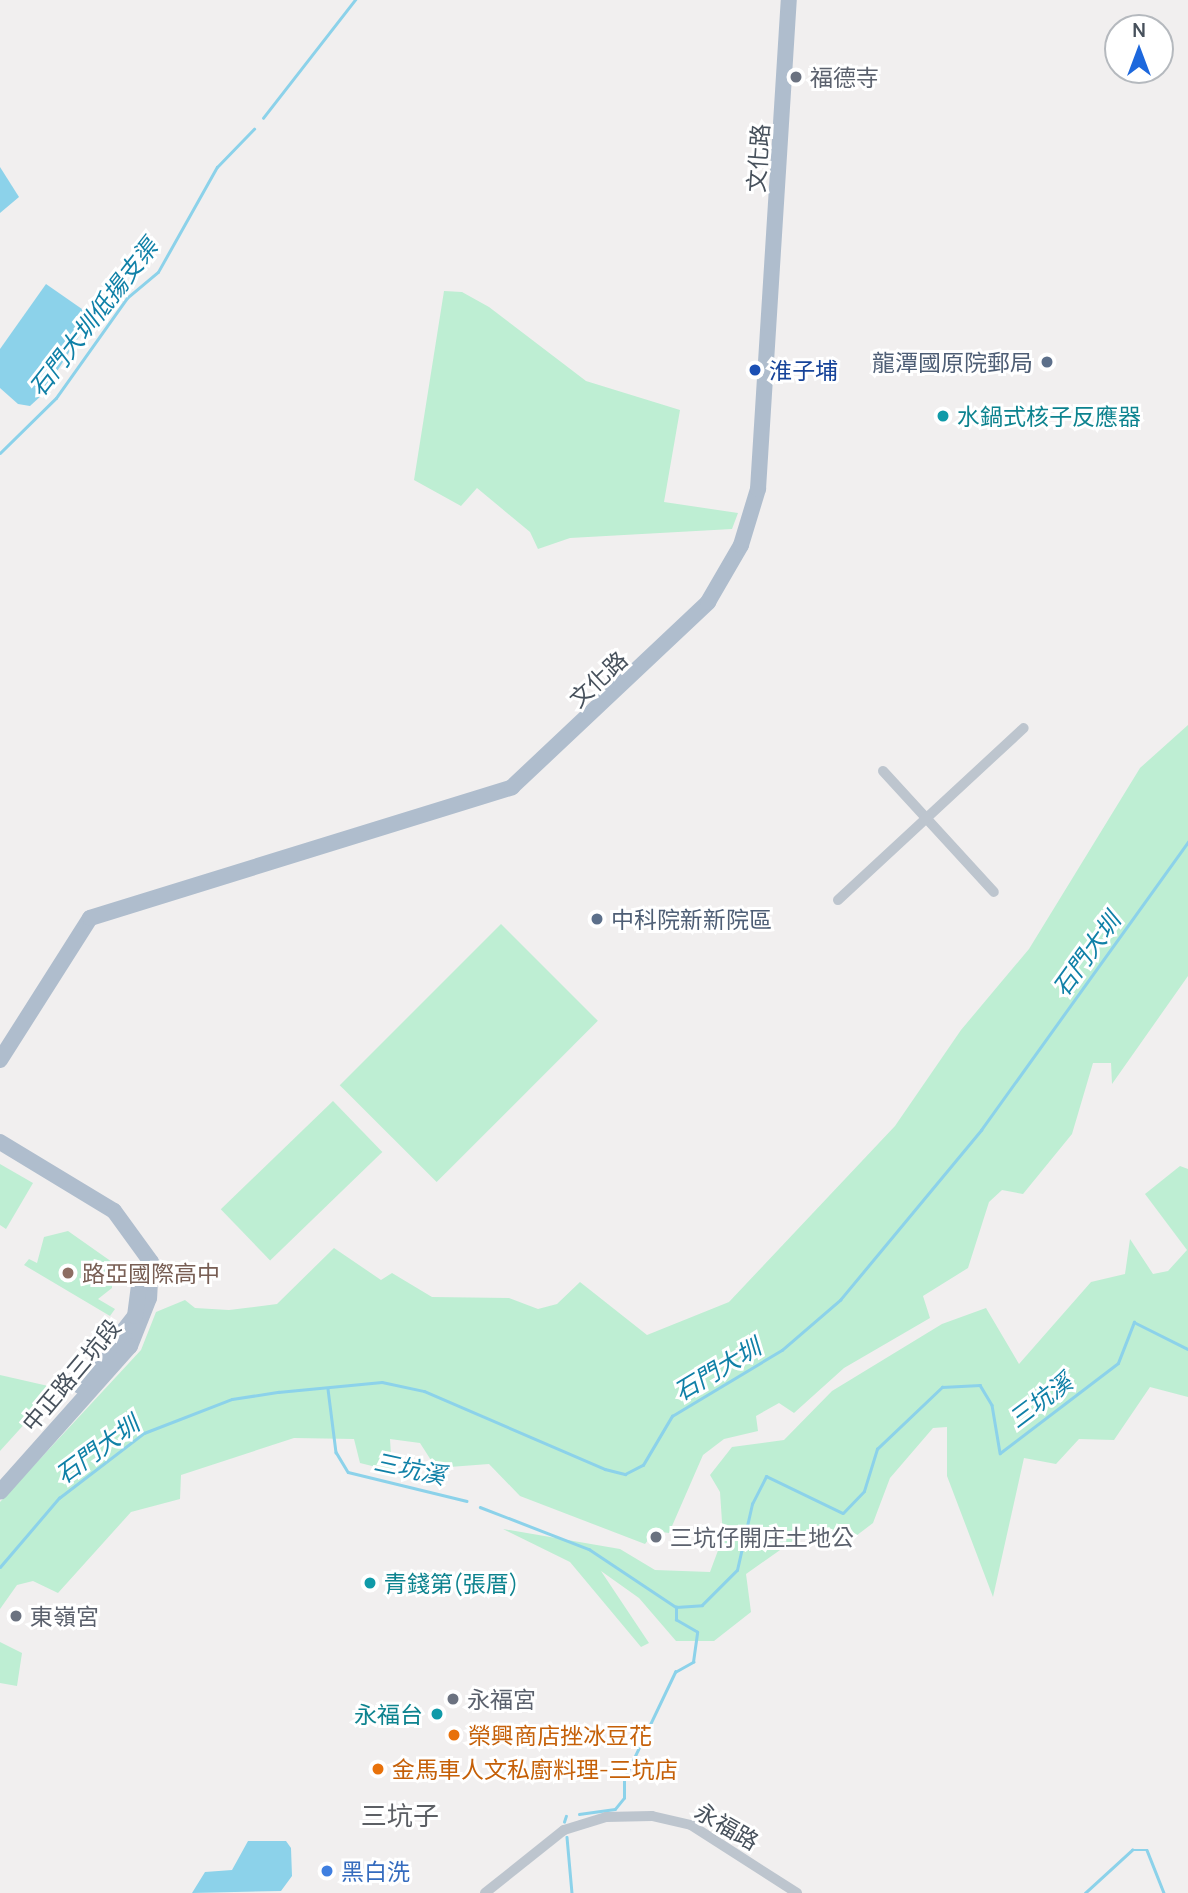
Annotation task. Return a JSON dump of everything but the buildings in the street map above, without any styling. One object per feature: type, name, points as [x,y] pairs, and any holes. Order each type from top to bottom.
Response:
[{"type":"main road","name":"文化路","points":[[0,1060],[90,918],[512,787],[708,602],[741,545],[758,489],[789,0]]},
{"type":"main road","name":"中正路三坑段","points":[[0,1142],[114,1211],[151,1262],[149,1298],[130,1346],[0,1492]]},
{"type":"main road","name":"中正路三坑段","points":[[0,1154],[103,1212],[123,1227],[141,1258],[135,1316],[120,1340],[0,1477]]},
{"type":"street","points":[[838,900],[1024,728]]},
{"type":"street","points":[[883,771],[994,892]]},
{"type":"street","name":"永福路","points":[[485,1893],[564,1830],[606,1817],[652,1816],[691,1825],[796,1893]]},
{"type":"green space","points":[[444,291],[462,292],[489,307],[586,381],[680,410],[664,502],[738,513],[732,529],[570,538],[538,549],[530,532],[477,488],[461,506],[414,480]]},
{"type":"green space","points":[[1188,725],[1188,976],[1112,1084],[1111,1063],[1093,1063],[1072,1134],[1023,1194],[1002,1190],[989,1202],[968,1268],[923,1296],[930,1318],[844,1368],[794,1413],[779,1403],[756,1416],[758,1431],[724,1439],[703,1455],[669,1533],[655,1531],[645,1544],[520,1496],[489,1464],[436,1468],[420,1443],[390,1439],[392,1471],[360,1463],[354,1439],[294,1438],[181,1475],[180,1499],[131,1512],[58,1593],[33,1581],[17,1585],[0,1609],[0,1502],[141,1350],[156,1312],[185,1300],[195,1308],[229,1310],[277,1304],[334,1248],[381,1280],[392,1273],[432,1297],[509,1298],[538,1309],[557,1304],[580,1282],[647,1335],[729,1302],[895,1126],[961,1030],[1029,949],[1140,768]]},
{"type":"green space","points":[[501,924],[598,1021],[437,1182],[340,1085]]},
{"type":"green space","points":[[333,1101],[382,1152],[270,1260],[221,1209]]},
{"type":"green space","points":[[0,1164],[33,1183],[6,1229],[0,1225]]},
{"type":"green space","points":[[1180,1166],[1188,1169],[1188,1397],[1150,1387],[1114,1440],[1079,1439],[1056,1464],[1024,1458],[993,1597],[947,1476],[947,1427],[933,1428],[890,1478],[873,1523],[848,1542],[807,1531],[746,1574],[751,1612],[714,1641],[676,1641],[639,1598],[601,1571],[649,1643],[641,1647],[570,1562],[503,1529],[620,1549],[655,1570],[710,1572],[723,1537],[720,1492],[710,1475],[732,1447],[784,1440],[832,1391],[942,1324],[986,1308],[1019,1364],[1091,1282],[1125,1274],[1130,1239],[1153,1274],[1168,1271],[1187,1250],[1145,1194]]},
{"type":"green space","points":[[68,1231],[112,1262],[112,1288],[98,1299],[115,1309],[110,1316],[24,1265],[29,1259],[37,1263],[44,1237]]},
{"type":"green space","points":[[0,1375],[57,1388],[0,1451]]},
{"type":"green space","points":[[0,1642],[22,1653],[17,1686],[0,1683]]},
{"type":"water","points":[[0,167],[19,197],[0,213]]},
{"type":"water","points":[[46,284],[92,316],[42,395],[30,406],[18,404],[0,388],[0,349]]},
{"type":"water","points":[[248,1841],[286,1841],[291,1848],[292,1876],[281,1891],[192,1893],[205,1872],[232,1870]]},
{"type":"waterway","name":"石門大圳低揚支渠","points":[[263,118],[355,0]]},
{"type":"waterway","name":"石門大圳低揚支渠","points":[[0,453],[56,398],[127,298],[158,272],[217,167],[254,129]]},
{"type":"waterway","name":"石門大圳","points":[[0,1567],[59,1498],[144,1433],[232,1399],[382,1382],[424,1391],[605,1469],[625,1474],[643,1465],[672,1416],[782,1350],[840,1300],[981,1130],[1188,842]]},
{"type":"waterway","name":"三坑溪","points":[[480,1507],[589,1549],[676,1607],[702,1605],[737,1570],[752,1504],[766,1476],[843,1513],[864,1491],[877,1449],[942,1387],[980,1385],[992,1405],[1000,1453],[1118,1363],[1134,1322],[1188,1349]]},
{"type":"waterway","name":"三坑溪","points":[[328,1389],[336,1452],[348,1472],[467,1501]]},
{"type":"waterway","points":[[579,1814],[615,1809],[624,1798],[624,1779],[675,1672],[693,1662],[697,1632],[676,1620],[676,1607]]},
{"type":"waterway","points":[[564,1822],[566,1816]]},
{"type":"waterway","points":[[567,1837],[572,1893]]},
{"type":"waterway","points":[[1085,1893],[1132,1850],[1147,1850],[1164,1893]]},
{"type":"place","name":"福德寺","points":[[796,77]]},
{"type":"place","name":"龍潭國原院郵局","points":[[1047,362]]},
{"type":"place","name":"淮子埔","points":[[755,370]]},
{"type":"place","name":"水鍋式核子反應器","points":[[943,416]]},
{"type":"place","name":"中科院新新院區","points":[[597,919]]},
{"type":"place","name":"路亞國際高中","points":[[68,1273]]},
{"type":"place","name":"三坑仔開庄土地公","points":[[656,1537]]},
{"type":"place","name":"青錢第(張厝)","points":[[370,1583]]},
{"type":"place","name":"東嶺宮","points":[[16,1616]]},
{"type":"place","name":"永福宮","points":[[453,1699]]},
{"type":"place","name":"永福台","points":[[437,1714]]},
{"type":"place","name":"榮興商店挫冰豆花","points":[[454,1735]]},
{"type":"place","name":"金馬車人文私廚料理-三坑店","points":[[378,1769]]},
{"type":"place","name":"黑白洗","points":[[327,1871]]},
{"type":"district","name":"三坑子","points":[[400,1816]]}]
